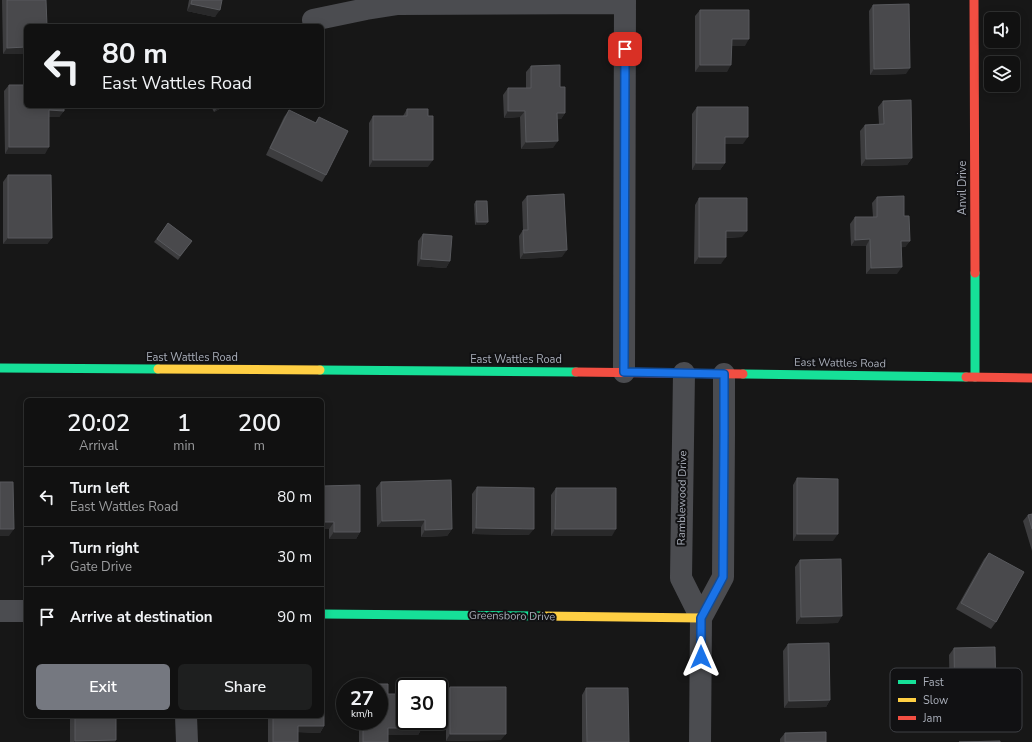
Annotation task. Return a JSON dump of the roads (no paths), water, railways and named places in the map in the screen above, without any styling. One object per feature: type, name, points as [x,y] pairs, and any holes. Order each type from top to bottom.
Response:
[{"type":"main road","name":"Anvil Drive","points":[[974,0],[975,377]]},
{"type":"main road","name":"East Wattles Road","points":[[0,368],[624,372],[1032,378]]},
{"type":"main road","name":"Greensboro Drive","points":[[324,614],[701,618]]},
{"type":"street","points":[[313,20],[398,4],[625,2],[624,372]]},
{"type":"street","name":"Ramblewood Drive","points":[[684,373],[681,578],[701,618],[700,742]]},
{"type":"street","name":"Ramblewood Drive","points":[[701,618],[723,577],[724,374]]},
{"type":"street","points":[[0,611],[24,611]]},
{"type":"street","points":[[186,718],[187,742]]}]
